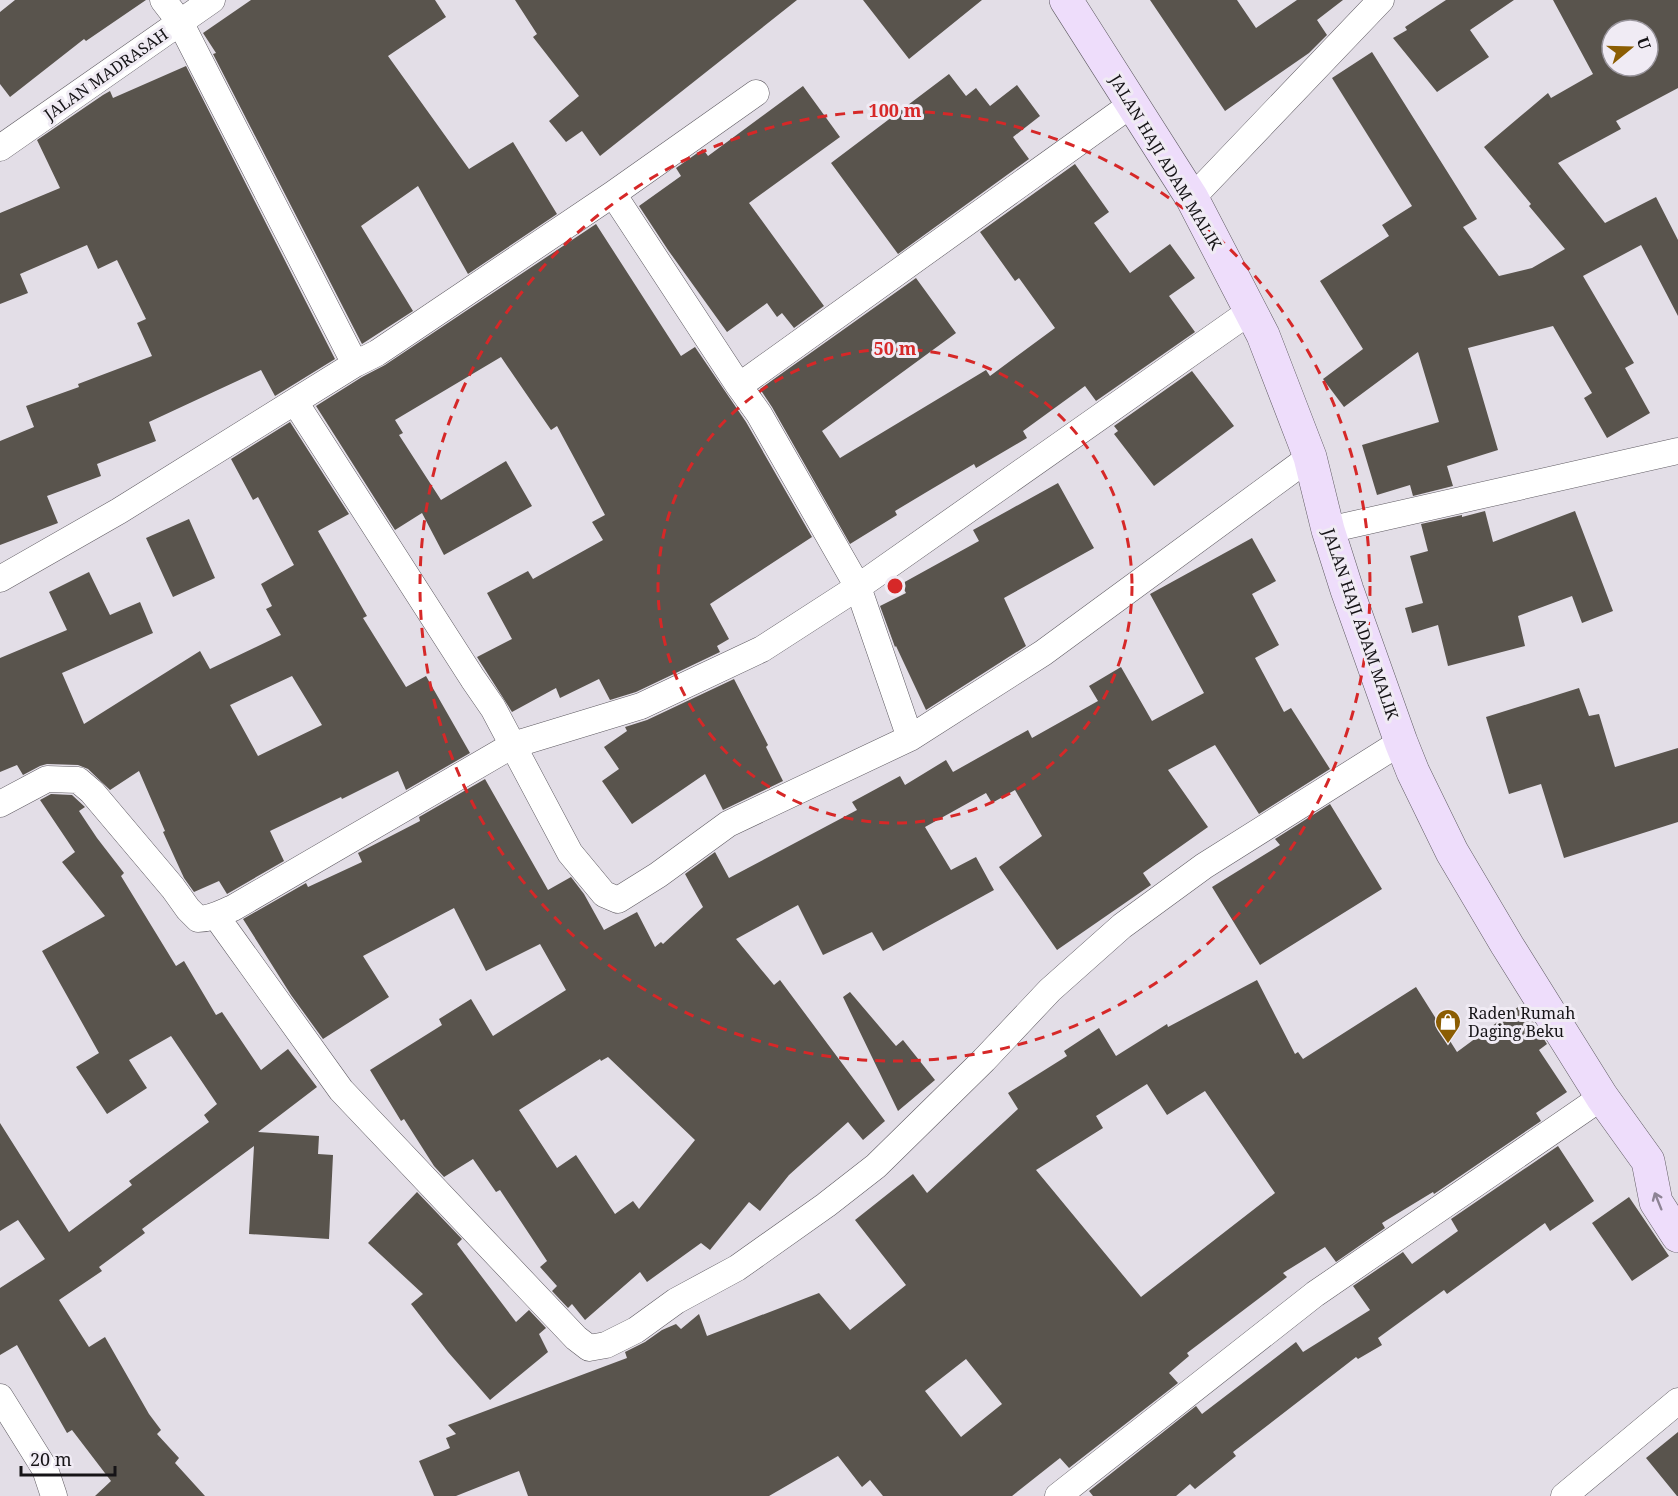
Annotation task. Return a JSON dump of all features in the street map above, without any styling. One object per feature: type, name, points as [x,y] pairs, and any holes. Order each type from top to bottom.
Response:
[{"type":"main road","name":"JALAN HAJI ADAM MALIK","points":[[1066,0],[1192,198],[1252,310],[1310,457],[1328,530],[1347,590],[1401,742],[1452,852],[1602,1097],[1648,1161],[1656,1202],[1678,1236]]},
{"type":"main road","points":[[1648,1161],[1678,1179]]},
{"type":"street","points":[[164,0],[180,22],[355,364]]},
{"type":"street","name":"JALAN MADRASAH","points":[[0,148],[212,0]]},
{"type":"street","points":[[1192,198],[1381,0]]},
{"type":"street","points":[[0,579],[119,511],[355,364],[377,353],[613,194],[756,93]]},
{"type":"street","points":[[739,386],[1132,104]]},
{"type":"street","points":[[613,194],[759,414],[858,587],[910,738]]},
{"type":"street","points":[[0,804],[47,778],[78,780],[92,792],[198,919],[216,916],[513,745],[641,706],[762,649],[858,587],[1252,310]]},
{"type":"street","points":[[295,402],[493,708],[570,853],[604,894],[618,900],[658,875],[728,824],[910,738],[1043,653],[1310,457]]},
{"type":"street","points":[[1328,530],[1678,451]]},
{"type":"street","points":[[216,916],[341,1090],[576,1338],[589,1348],[606,1345],[636,1330],[676,1301],[736,1268],[826,1205],[876,1166],[984,1060],[1050,990],[1122,926],[1204,866],[1401,742]]},
{"type":"street","points":[[1058,1496],[1315,1294],[1602,1097]]},
{"type":"street","points":[[1564,1496],[1678,1401]]},
{"type":"street","points":[[2,1406],[45,1468],[54,1496]]},
{"type":"building","points":[[15,0],[146,0],[86,41],[84,39],[10,97],[0,84],[0,12]]},
{"type":"building","points":[[251,0],[435,0],[446,17],[388,56],[469,169],[513,142],[557,214],[468,274],[418,186],[361,226],[413,311],[362,344],[213,54],[216,53],[203,33]]},
{"type":"building","points":[[515,0],[797,0],[600,156],[582,131],[566,142],[549,121],[579,96],[533,37],[537,34]]},
{"type":"building","points":[[863,0],[982,0],[909,59]]},
{"type":"building","points":[[1150,0],[1237,0],[1256,28],[1297,0],[1343,0],[1317,20],[1327,35],[1309,53],[1225,111]]},
{"type":"building","points":[[1446,0],[1514,0],[1470,30],[1489,57],[1437,92],[1393,38],[1407,30],[1405,27]]},
{"type":"building","points":[[1553,0],[1678,0],[1678,88],[1616,121],[1621,129],[1558,163],[1605,223],[1656,197],[1678,240],[1678,316],[1641,245],[1583,276],[1634,363],[1625,368],[1650,413],[1607,438],[1584,398],[1592,393],[1553,326],[1468,348],[1498,450],[1447,466],[1453,486],[1413,496],[1410,485],[1377,495],[1362,445],[1439,422],[1418,352],[1344,407],[1323,379],[1363,349],[1320,281],[1389,236],[1382,225],[1412,206],[1332,78],[1372,52],[1477,219],[1463,227],[1499,276],[1532,268],[1565,249],[1484,147],[1548,93],[1551,98],[1593,74]]},
{"type":"building","points":[[186,66],[335,359],[275,396],[261,370],[149,422],[156,441],[97,464],[101,476],[47,496],[58,523],[0,545],[0,441],[34,427],[26,406],[79,387],[78,384],[152,356],[137,323],[146,319],[117,260],[98,269],[87,245],[20,274],[28,293],[0,304],[0,213],[60,188],[37,140],[110,91],[113,98]]},
{"type":"building","points":[[949,74],[966,96],[976,88],[990,106],[1017,85],[1040,116],[1013,137],[1029,159],[898,254],[831,163]]},
{"type":"building","points":[[803,86],[840,137],[749,203],[824,306],[794,328],[782,313],[777,317],[767,303],[727,332],[639,206],[681,176],[676,168],[703,149],[708,156]]},
{"type":"building","points":[[1075,164],[1109,212],[1094,223],[1130,273],[1170,244],[1195,278],[1169,296],[1195,332],[1096,401],[1085,386],[1023,431],[1027,438],[976,468],[974,464],[930,490],[895,511],[897,515],[850,544],[760,389],[916,278],[956,333],[822,431],[840,458],[986,370],[990,376],[1055,328],[1019,278],[1015,281],[980,232]]},
{"type":"building","points":[[596,224],[681,356],[695,347],[746,422],[812,537],[710,604],[729,639],[717,646],[720,652],[636,692],[610,700],[599,679],[560,698],[556,688],[512,712],[477,657],[512,639],[487,593],[528,571],[533,579],[603,540],[592,522],[605,515],[557,426],[551,430],[501,357],[395,420],[403,433],[399,435],[441,500],[506,461],[532,506],[444,555],[422,513],[395,530],[316,406],[385,365]]},
{"type":"building","points":[[1192,371],[1234,426],[1154,486],[1114,434],[1118,431],[1114,426]]},
{"type":"building","points":[[290,422],[349,514],[318,531],[367,616],[363,618],[406,687],[426,676],[470,753],[406,790],[398,771],[270,831],[284,861],[227,894],[219,881],[194,892],[184,878],[163,832],[165,831],[139,771],[110,790],[88,769],[78,765],[47,764],[23,775],[17,765],[0,772],[0,658],[67,630],[49,592],[89,572],[110,615],[140,602],[153,633],[62,673],[84,724],[200,651],[210,669],[281,635],[266,609],[272,606],[261,584],[294,565],[258,497],[253,500],[231,459]],"holes":[[[292,676],[322,725],[258,756],[230,705]]]},
{"type":"building","points":[[1058,483],[1094,548],[1004,598],[1026,646],[926,710],[895,647],[880,606],[906,593],[901,584],[979,541],[973,530]]},
{"type":"building","points":[[1485,511],[1493,542],[1575,511],[1613,611],[1582,623],[1572,596],[1518,616],[1525,646],[1448,666],[1438,625],[1412,633],[1405,608],[1423,603],[1410,556],[1428,551],[1421,524]]},
{"type":"building","points":[[189,519],[215,578],[173,597],[146,538]]},
{"type":"building","points":[[1252,538],[1276,581],[1252,594],[1279,645],[1255,658],[1284,712],[1291,708],[1330,769],[1259,814],[1215,745],[1168,770],[1208,827],[1143,873],[1151,885],[1057,950],[999,867],[1042,836],[1015,790],[992,803],[986,793],[925,827],[951,870],[976,857],[994,890],[883,951],[872,932],[823,955],[798,905],[736,939],[774,985],[780,980],[885,1121],[863,1140],[848,1122],[789,1175],[760,1211],[749,1202],[710,1250],[701,1243],[647,1282],[640,1272],[585,1320],[572,1304],[568,1308],[552,1291],[557,1286],[540,1267],[547,1261],[500,1190],[496,1192],[473,1159],[444,1177],[434,1166],[404,1119],[401,1121],[370,1070],[442,1025],[439,1019],[471,999],[493,1036],[566,990],[540,944],[486,971],[454,908],[363,956],[389,997],[323,1039],[291,995],[243,919],[306,883],[308,887],[362,862],[358,853],[420,821],[419,817],[485,779],[548,890],[571,877],[584,894],[604,930],[637,912],[655,947],[661,942],[663,944],[703,907],[685,874],[715,852],[729,878],[857,810],[852,802],[900,776],[905,785],[946,760],[953,772],[1028,730],[1032,738],[1098,701],[1089,686],[1121,667],[1152,721],[1204,693],[1150,594]],"holes":[[[608,1057],[695,1140],[639,1209],[633,1201],[615,1214],[576,1155],[557,1168],[519,1110],[600,1059],[601,1061]]]},
{"type":"building","points":[[734,679],[768,745],[766,747],[783,781],[723,810],[705,774],[632,824],[602,781],[619,769],[604,747],[627,731],[625,727],[647,720]]},
{"type":"building","points":[[1579,688],[1589,716],[1599,714],[1615,767],[1678,748],[1678,822],[1564,858],[1541,784],[1509,794],[1486,717]]},
{"type":"building","points":[[51,794],[72,795],[85,807],[79,811],[124,873],[121,876],[176,966],[184,961],[216,1015],[222,1012],[261,1070],[288,1049],[317,1087],[258,1132],[319,1136],[318,1154],[333,1155],[329,1239],[249,1234],[254,1146],[142,1229],[145,1233],[99,1267],[102,1271],[59,1300],[89,1347],[105,1337],[149,1414],[161,1430],[157,1434],[179,1458],[175,1463],[205,1496],[95,1496],[111,1481],[72,1430],[67,1433],[17,1345],[0,1355],[0,1288],[45,1259],[18,1220],[0,1231],[0,1123],[69,1232],[132,1185],[129,1181],[209,1122],[204,1115],[217,1104],[171,1036],[129,1060],[147,1088],[107,1114],[76,1067],[99,1053],[42,951],[105,916],[62,862],[75,852],[40,800]]},
{"type":"building","points":[[1330,804],[1382,889],[1260,965],[1212,887],[1280,845],[1275,839]]},
{"type":"building","points":[[1257,980],[1295,1054],[1298,1052],[1303,1059],[1416,987],[1457,1052],[1522,1004],[1547,1044],[1539,1050],[1567,1092],[1536,1113],[1541,1121],[1434,1194],[1433,1192],[1382,1223],[1385,1228],[1336,1262],[1325,1247],[1283,1273],[1287,1277],[1187,1353],[1189,1356],[1169,1373],[1178,1383],[1069,1468],[1060,1458],[1012,1496],[883,1496],[870,1480],[862,1487],[838,1456],[769,1496],[528,1496],[519,1471],[456,1496],[434,1496],[419,1461],[450,1448],[446,1438],[456,1434],[448,1425],[627,1358],[625,1352],[676,1324],[681,1329],[699,1314],[707,1336],[819,1293],[850,1330],[906,1285],[855,1220],[913,1174],[927,1193],[1018,1109],[1008,1093],[1067,1056],[1064,1051],[1099,1028],[1116,1056],[1167,1024],[1168,1027]],"holes":[[[1147,1084],[1167,1115],[1205,1091],[1275,1193],[1141,1297],[1036,1170],[1103,1128],[1096,1116]],[[966,1359],[1002,1404],[961,1437],[925,1391]]]},
{"type":"building","points":[[850,992],[896,1046],[903,1040],[935,1080],[898,1111],[843,997]]},
{"type":"building","points":[[1558,1146],[1594,1201],[1550,1231],[1545,1223],[1447,1294],[1444,1290],[1378,1338],[1382,1345],[1358,1359],[1356,1357],[1233,1452],[1236,1456],[1195,1489],[1190,1484],[1176,1496],[1093,1496],[1089,1491],[1196,1406],[1202,1414],[1296,1342],[1303,1352],[1370,1310],[1353,1286],[1403,1252],[1412,1264],[1458,1231],[1451,1219]]},
{"type":"building","points":[[417,1192],[462,1239],[457,1244],[516,1322],[529,1310],[546,1328],[539,1334],[548,1352],[490,1400],[448,1352],[411,1304],[423,1294],[368,1243]]},
{"type":"building","points":[[1629,1197],[1669,1256],[1632,1281],[1592,1223]]},
{"type":"building","points":[[1678,1432],[1678,1496],[1677,1496],[1646,1458]]},
{"type":"place","name":"Raden Rumah Daging Beku","points":[[1448,1045]]}]
